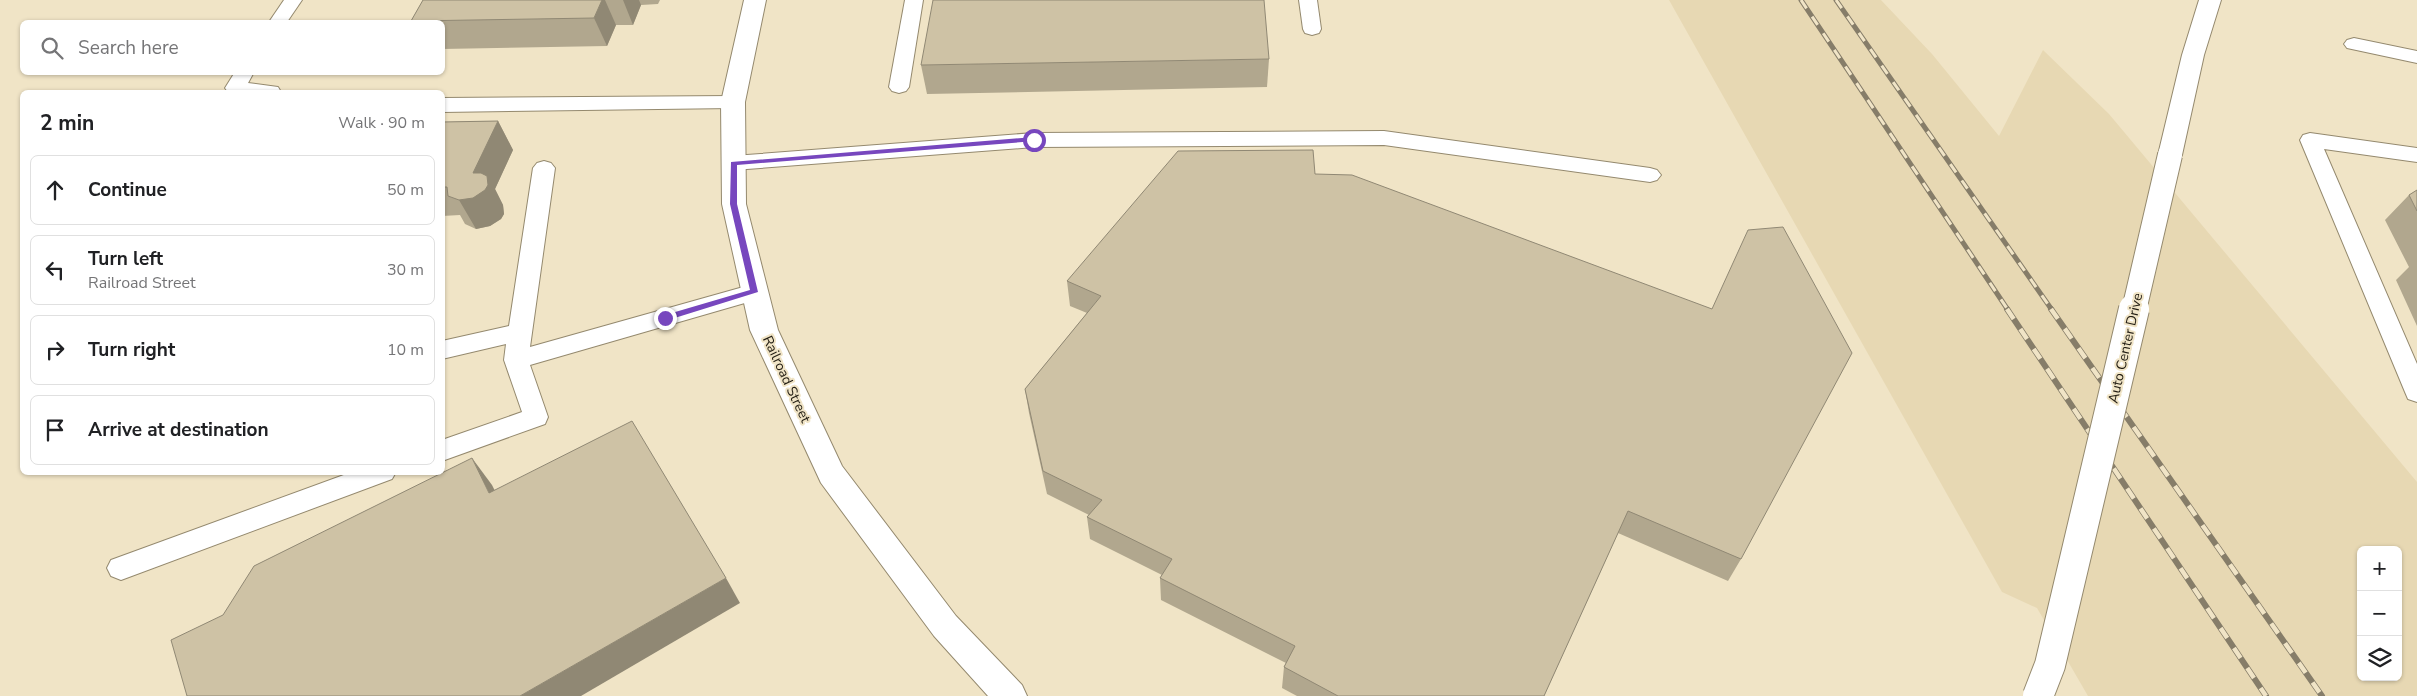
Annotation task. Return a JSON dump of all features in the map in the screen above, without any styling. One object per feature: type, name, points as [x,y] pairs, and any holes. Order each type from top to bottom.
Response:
[{"type":"main road","name":"Railroad Street","points":[[755,0],[733,102],[734,204],[764,330],[831,474],[945,626],[1010,696]]},
{"type":"main road","name":"Auto Center Drive","points":[[2038,696],[2052,656],[2194,55],[2210,0]]},
{"type":"lane","points":[[279,20],[293,0]]},
{"type":"lane","points":[[899,87],[914,0]]},
{"type":"lane","points":[[1308,0],[1312,29]]},
{"type":"lane","points":[[2354,44],[2417,57]]},
{"type":"lane","points":[[243,75],[235,88],[253,90]]},
{"type":"lane","points":[[445,105],[733,102]]},
{"type":"lane","points":[[733,163],[1034,140],[1384,138],[1650,175]]},
{"type":"lane","points":[[2417,155],[2310,140],[2417,392]]},
{"type":"lane","points":[[445,450],[536,417],[516,360],[544,168]]},
{"type":"lane","points":[[516,360],[754,292]]},
{"type":"lane","points":[[445,349],[520,332]]},
{"type":"lane","points":[[121,568],[375,475]]},
{"type":"shaded area","points":[[1669,0],[1881,0],[1932,54],[1999,136],[2043,50],[2109,114],[2417,482],[2417,696],[2088,696],[2037,608],[2002,592]]},
{"type":"building","points":[[423,0],[602,0],[594,18],[412,20]]},
{"type":"building","points":[[933,0],[1264,0],[1269,59],[921,65]]},
{"type":"building","points":[[498,121],[473,173],[481,173],[487,176],[488,185],[485,190],[473,198],[459,200],[448,196],[447,187],[445,187],[445,122]]},
{"type":"building","points":[[1313,150],[1315,174],[1352,175],[1712,309],[1748,230],[1783,227],[1852,353],[1741,559],[1628,511],[1544,696],[1338,696],[1284,667],[1295,646],[1160,578],[1172,559],[1087,517],[1102,500],[1043,471],[1025,389],[1101,296],[1067,281],[1178,151]]},
{"type":"building","points":[[2417,190],[2417,211],[2409,195]]},
{"type":"building","points":[[632,421],[726,578],[520,696],[187,696],[171,640],[223,615],[254,566],[438,475],[445,475],[445,471],[472,458],[489,493]]},
{"type":"railway","points":[[1801,0],[2008,310]]},
{"type":"railway","points":[[1836,0],[2052,310]]},
{"type":"railway","points":[[2007,309],[2266,696]]},
{"type":"railway","points":[[2051,309],[2322,696]]},
{"type":"route","points":[[665,318],[754,292],[734,204],[733,163],[1034,140]]}]
